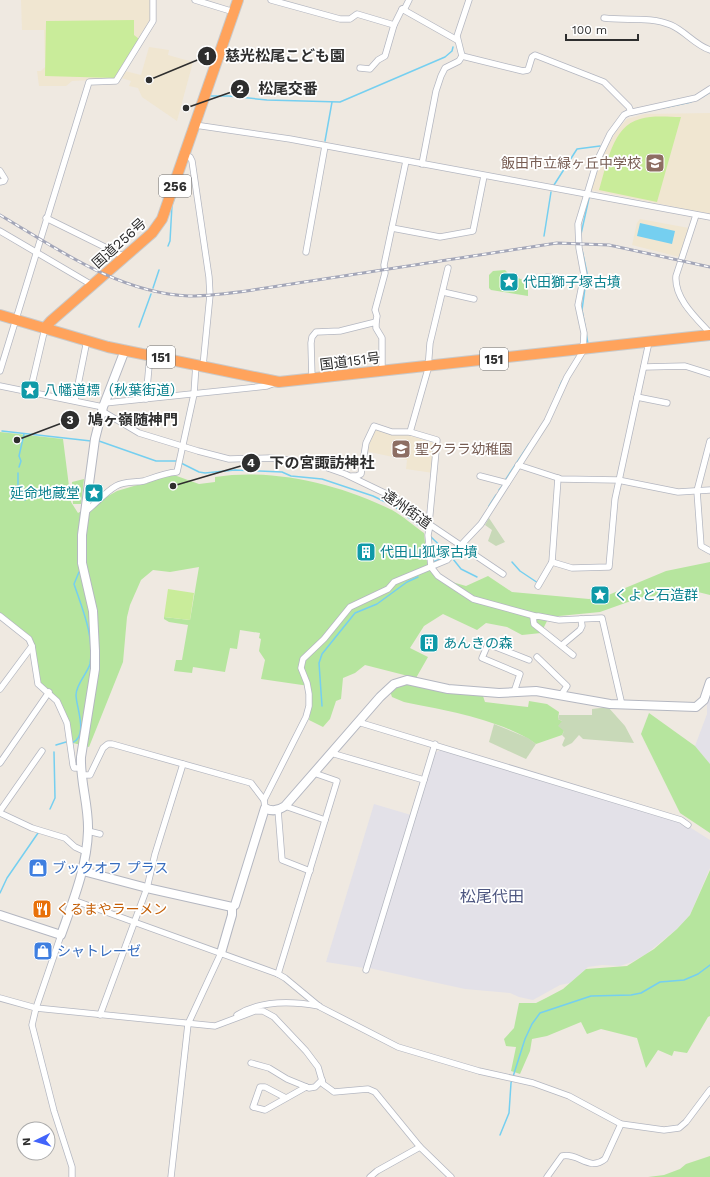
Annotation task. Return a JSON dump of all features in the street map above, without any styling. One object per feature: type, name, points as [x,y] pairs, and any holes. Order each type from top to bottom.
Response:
[{"type":"highway","name":"国道256号","points":[[45,328],[51,321],[152,233],[162,219],[238,0]]},
{"type":"highway","name":"国道151号","points":[[0,315],[108,347],[279,382],[710,334]]},
{"type":"street","points":[[0,371],[89,82],[116,81],[153,21],[152,0]]},
{"type":"street","points":[[195,0],[234,12]]},
{"type":"street","points":[[271,0],[340,19],[346,20],[357,14],[394,25]]},
{"type":"street","points":[[360,68],[370,69],[378,60],[385,56],[394,25],[402,9],[406,8],[408,0]]},
{"type":"street","points":[[422,164],[436,91],[441,76],[445,68],[459,62],[462,56],[457,40],[459,28],[469,0]]},
{"type":"street","points":[[402,9],[457,40]]},
{"type":"street","points":[[604,18],[661,22],[678,29],[710,50]]},
{"type":"street","points":[[462,56],[523,71],[528,70],[532,57],[535,55],[604,82],[625,103],[631,112]]},
{"type":"street","points":[[171,1177],[188,1024],[221,953],[232,915],[232,907],[235,904],[264,804],[306,717],[309,706],[307,682],[301,668],[303,659],[324,639],[355,603],[388,589],[394,582],[452,557],[481,524],[547,421],[567,377],[584,348],[583,326],[578,305],[584,280],[584,268],[579,248],[578,224],[597,161],[610,134],[624,115],[631,112],[696,98],[710,89]]},
{"type":"street","points":[[195,126],[325,146],[710,217]]},
{"type":"street","points":[[306,252],[325,146]]},
{"type":"street","points":[[85,512],[98,503],[104,494],[117,486],[142,481],[163,473],[177,472],[200,365],[210,295],[209,277],[192,161],[185,155]]},
{"type":"street","points":[[382,371],[382,338],[376,328],[377,316],[375,310],[385,273],[384,266],[406,162]]},
{"type":"street","points":[[0,171],[5,179],[4,181],[0,182]]},
{"type":"street","points":[[392,228],[440,236],[474,232],[484,176]]},
{"type":"street","points":[[696,215],[676,276],[675,284],[686,305],[710,334]]},
{"type":"street","points":[[46,218],[125,257]]},
{"type":"street","points":[[0,231],[92,285]]},
{"type":"street","points":[[410,432],[429,366],[430,343],[448,268]]},
{"type":"street","points":[[547,277],[584,280]]},
{"type":"street","points":[[443,292],[474,299]]},
{"type":"street","points":[[312,379],[310,343],[316,332],[340,331],[376,322]]},
{"type":"street","points":[[30,392],[45,328]]},
{"type":"street","points":[[75,400],[87,340]]},
{"type":"street","points":[[552,562],[572,568],[609,567],[618,480],[649,342]]},
{"type":"street","points":[[72,1177],[72,1167],[54,1111],[32,1025],[36,1008],[73,900],[86,852],[88,810],[81,771],[95,669],[96,651],[93,611],[82,563],[85,512],[92,455],[103,407],[125,350]]},
{"type":"street","points":[[146,399],[150,355]]},
{"type":"street","points":[[644,367],[685,366],[710,374]]},
{"type":"street","name":"遠州街道","points":[[103,407],[146,399],[267,386],[279,382]]},
{"type":"street","name":"遠州街道","points":[[0,386],[75,400],[103,407],[139,433],[182,445],[198,452],[229,459],[270,458],[287,460],[326,467],[346,474],[398,498],[430,524],[503,574]]},
{"type":"street","points":[[637,397],[667,403]]},
{"type":"street","points":[[374,486],[373,484],[364,480],[361,474],[366,443],[374,426],[392,432],[410,432],[437,440],[428,535],[431,567],[438,576],[473,599],[552,620],[602,618],[604,620],[610,654],[622,704]]},
{"type":"street","points":[[710,441],[697,491],[702,546],[710,551]]},
{"type":"street","points":[[518,465],[558,478],[618,480],[678,492],[710,490]]},
{"type":"street","points":[[346,474],[357,476],[361,474]]},
{"type":"street","points":[[480,476],[507,483]]},
{"type":"street","points":[[538,586],[552,562],[558,478]]},
{"type":"street","points":[[535,616],[532,620],[534,624],[562,645],[572,655]]},
{"type":"street","points":[[1,618],[29,639],[32,646],[38,684],[49,692],[57,701],[67,723],[74,768],[90,775],[103,748],[108,744],[251,783],[264,804],[272,811],[282,808],[386,690],[401,681],[412,680],[448,689],[499,693],[536,690],[596,703],[696,707],[704,700],[710,682]]},
{"type":"street","points":[[562,645],[580,630],[582,626],[581,619]]},
{"type":"street","points":[[514,692],[520,674],[482,658],[488,644],[529,660]]},
{"type":"street","points":[[0,689],[32,646]]},
{"type":"street","points":[[537,657],[567,686],[561,695]]},
{"type":"street","points":[[0,762],[49,692]]},
{"type":"street","points":[[358,722],[435,744],[681,820],[688,825]]},
{"type":"street","points":[[366,970],[435,744]]},
{"type":"street","points":[[42,751],[0,812],[32,828],[65,838],[75,847],[86,852]]},
{"type":"street","points":[[331,753],[424,780]]},
{"type":"street","points":[[100,1015],[136,922],[182,764]]},
{"type":"street","points":[[278,974],[337,781],[314,773]]},
{"type":"street","points":[[282,808],[325,820]]},
{"type":"street","points":[[282,808],[282,860],[310,871]]},
{"type":"street","points":[[88,831],[100,834]]},
{"type":"street","points":[[82,871],[147,888],[232,907]]},
{"type":"street","points":[[73,900],[278,974],[320,1006],[398,1047],[479,1071],[532,1083],[569,1096],[621,1124],[664,1130],[679,1128],[686,1122],[710,1090]]},
{"type":"street","points":[[0,915],[60,935]]},
{"type":"street","points":[[0,998],[36,1008],[215,1026],[259,1011],[274,1016],[306,1051],[318,1067],[324,1084],[334,1092],[368,1089],[375,1092],[420,1147],[451,1177]]},
{"type":"street","points":[[228,1021],[248,1008],[268,1004],[310,1004],[320,1006]]},
{"type":"street","points":[[251,1063],[269,1068],[306,1087],[315,1087],[322,1080]]},
{"type":"street","points":[[286,1098],[265,1087],[260,1087],[253,1107],[265,1110],[306,1087]]},
{"type":"street","points":[[547,1177],[562,1156],[567,1155],[593,1164],[600,1163],[604,1159],[621,1124]]},
{"type":"street","points":[[370,1177],[377,1170],[420,1147]]},
{"type":"shaded area","points":[[21,0],[150,0],[150,22],[115,79],[72,81],[66,86],[39,86],[37,71],[41,71],[45,67],[44,30],[22,30]]},
{"type":"shaded area","points":[[149,47],[169,50],[168,55],[193,62],[177,121],[142,97],[138,88],[129,86],[131,81],[122,78],[125,71],[141,75]]},
{"type":"shaded area","name":"飯田市立緑ヶ丘中学校","points":[[710,113],[710,214],[591,190],[604,153],[615,133],[627,119],[645,114]]},
{"type":"shaded area","points":[[640,219],[689,228],[679,257],[632,245],[637,223]]},
{"type":"shaded area","name":"聖クララ幼稚園","points":[[375,429],[408,435],[434,443],[433,473],[406,469],[407,460],[365,451]]},
{"type":"shaded area","points":[[710,692],[710,764],[695,746],[707,714],[707,702]]},
{"type":"shaded area","points":[[442,749],[680,821],[710,840],[710,868],[690,915],[677,929],[646,954],[632,962],[620,966],[602,965],[588,967],[570,983],[560,985],[533,1000],[519,997],[510,993],[465,989],[369,968],[435,753]]},
{"type":"shaded area","points":[[374,804],[411,815],[364,968],[326,962]]},
{"type":"green space","points":[[134,20],[134,35],[139,39],[114,78],[45,76],[46,21]]},
{"type":"green space","points":[[655,117],[681,117],[657,202],[599,190],[612,148],[623,130],[631,123],[640,119]]},
{"type":"green space","points":[[505,270],[515,280],[518,278],[528,282],[528,296],[491,290],[489,288],[489,275],[493,271]]},
{"type":"green space","points":[[0,432],[63,439],[71,502],[78,513],[117,491],[154,480],[164,474],[174,475],[199,484],[215,482],[215,477],[237,475],[283,477],[305,480],[328,486],[372,501],[396,512],[424,533],[427,562],[445,580],[466,586],[488,576],[512,592],[589,599],[606,596],[666,571],[710,562],[710,595],[698,592],[642,597],[600,612],[549,617],[541,633],[522,635],[507,627],[486,623],[477,630],[443,614],[424,626],[410,648],[428,657],[416,678],[365,665],[355,673],[343,678],[341,699],[336,701],[330,719],[323,727],[309,720],[311,709],[309,686],[261,679],[265,660],[259,651],[261,639],[259,638],[260,633],[240,630],[237,649],[230,648],[225,672],[193,667],[192,673],[174,671],[176,660],[182,660],[188,625],[169,622],[164,619],[164,617],[190,620],[199,567],[170,572],[153,570],[141,580],[130,605],[127,617],[123,662],[89,747],[69,742],[68,732],[57,701],[38,684],[31,642],[0,616]]},
{"type":"green space","points":[[84,479],[81,504],[73,504],[72,482]]},
{"type":"green space","points":[[489,518],[505,542],[496,546],[488,541],[492,530],[485,525]]},
{"type":"green space","points":[[168,589],[194,593],[190,620],[164,617]]},
{"type":"green space","points":[[405,682],[437,690],[483,696],[485,702],[528,707],[529,701],[547,704],[559,712],[558,719],[562,721],[564,731],[562,735],[536,744],[507,728],[490,722],[455,712],[404,702],[392,697],[390,691]]},
{"type":"green space","points":[[608,707],[625,726],[634,743],[583,739],[579,735],[572,743],[564,747],[562,745],[565,738],[562,735],[564,731],[558,726],[562,721],[558,719],[559,715],[592,715],[592,709]]},
{"type":"green space","points":[[649,713],[695,746],[710,764],[710,833],[680,813],[641,734]]},
{"type":"green space","points":[[494,724],[528,738],[536,744],[526,759],[489,742]]},
{"type":"green space","points":[[710,870],[710,1016],[687,1053],[674,1051],[672,1056],[658,1050],[646,1068],[637,1038],[601,1029],[587,1034],[581,1022],[547,1036],[532,1039],[530,1051],[520,1074],[511,1071],[516,1047],[506,1046],[504,1039],[514,1028],[519,1003],[536,1003],[546,998],[563,989],[586,969],[627,966],[654,949],[677,929],[690,915]]},
{"type":"green space","points":[[710,1156],[710,1177],[648,1177],[664,1175],[680,1169],[686,1164]]},
{"type":"water","points":[[640,223],[675,231],[672,244],[637,236]]},
{"type":"waterway","points":[[209,96],[229,96],[267,100],[340,102],[445,57],[452,51],[453,47]]},
{"type":"waterway","points":[[702,97],[710,92]]},
{"type":"waterway","points":[[325,141],[332,102]]},
{"type":"waterway","points":[[662,108],[691,102]]},
{"type":"waterway","points":[[554,185],[577,149],[600,146]]},
{"type":"waterway","points":[[544,236],[551,192]]},
{"type":"waterway","points":[[168,246],[170,241],[172,205],[175,197]]},
{"type":"waterway","points":[[581,234],[589,198]]},
{"type":"waterway","points":[[582,250],[587,273],[582,310],[588,344]]},
{"type":"waterway","points":[[153,288],[159,270]]},
{"type":"waterway","points":[[139,327],[151,294]]},
{"type":"waterway","points":[[559,388],[562,381]]},
{"type":"waterway","points":[[2,431],[91,441]]},
{"type":"waterway","points":[[19,467],[21,461],[19,456],[24,434]]},
{"type":"waterway","points":[[99,441],[156,461],[176,461]]},
{"type":"waterway","points":[[506,479],[529,444]]},
{"type":"waterway","points":[[181,463],[199,472],[205,473],[235,470],[282,472],[291,476],[322,479],[373,496],[394,506],[426,531]]},
{"type":"waterway","points":[[18,473],[18,487],[25,500]]},
{"type":"waterway","points":[[499,490],[503,485]]},
{"type":"waterway","points":[[489,506],[496,495]]},
{"type":"waterway","points":[[431,537],[450,555]]},
{"type":"waterway","points":[[433,562],[448,556]]},
{"type":"waterway","points":[[453,559],[461,569],[477,577]]},
{"type":"waterway","points":[[512,562],[520,571],[538,583]]},
{"type":"waterway","points":[[72,743],[77,739],[81,728],[76,691],[89,668],[91,654],[91,644],[87,623],[74,584],[79,572]]},
{"type":"waterway","points":[[322,706],[319,663],[322,654],[355,613],[377,604],[407,582],[418,577]]},
{"type":"waterway","points":[[56,745],[66,742]]},
{"type":"waterway","points":[[50,809],[55,798],[54,752]]},
{"type":"waterway","points":[[0,893],[7,878],[38,833]]},
{"type":"waterway","points":[[500,1135],[509,1113],[511,1083],[525,1039],[532,1024],[540,1013],[591,996],[631,995],[641,993],[660,982],[684,980],[698,974],[710,965]]},
{"type":"railway","points":[[0,215],[90,268],[138,287],[163,293],[189,296],[213,295],[253,290],[557,243],[609,245],[710,267]]},
{"type":"place","name":"慈光松尾こども園","points":[[149,80]]},
{"type":"place","name":"松尾交番","points":[[186,108]]},
{"type":"place","name":"飯田市立緑ヶ丘中学校","points":[[655,163]]},
{"type":"place","name":"代田獅子塚古墳","points":[[509,282]]},
{"type":"place","name":"八幡道標（秋葉街道）","points":[[30,390]]},
{"type":"place","name":"鳩ヶ嶺随神門","points":[[17,440]]},
{"type":"place","name":"聖クララ幼稚園","points":[[401,449]]},
{"type":"place","name":"下の宮諏訪神社","points":[[173,486]]},
{"type":"place","name":"延命地蔵堂","points":[[94,493]]},
{"type":"place","name":"代田山狐塚古墳","points":[[366,552]]},
{"type":"place","name":"くよと石造群","points":[[600,595]]},
{"type":"place","name":"あんきの森","points":[[429,643]]},
{"type":"place","name":"ブックオフ プラス","points":[[38,868]]},
{"type":"place","name":"くるまやラーメン","points":[[42,909]]},
{"type":"place","name":"シャトレーゼ","points":[[43,951]]},
{"type":"district","name":"松尾代田","points":[[492,896]]}]
